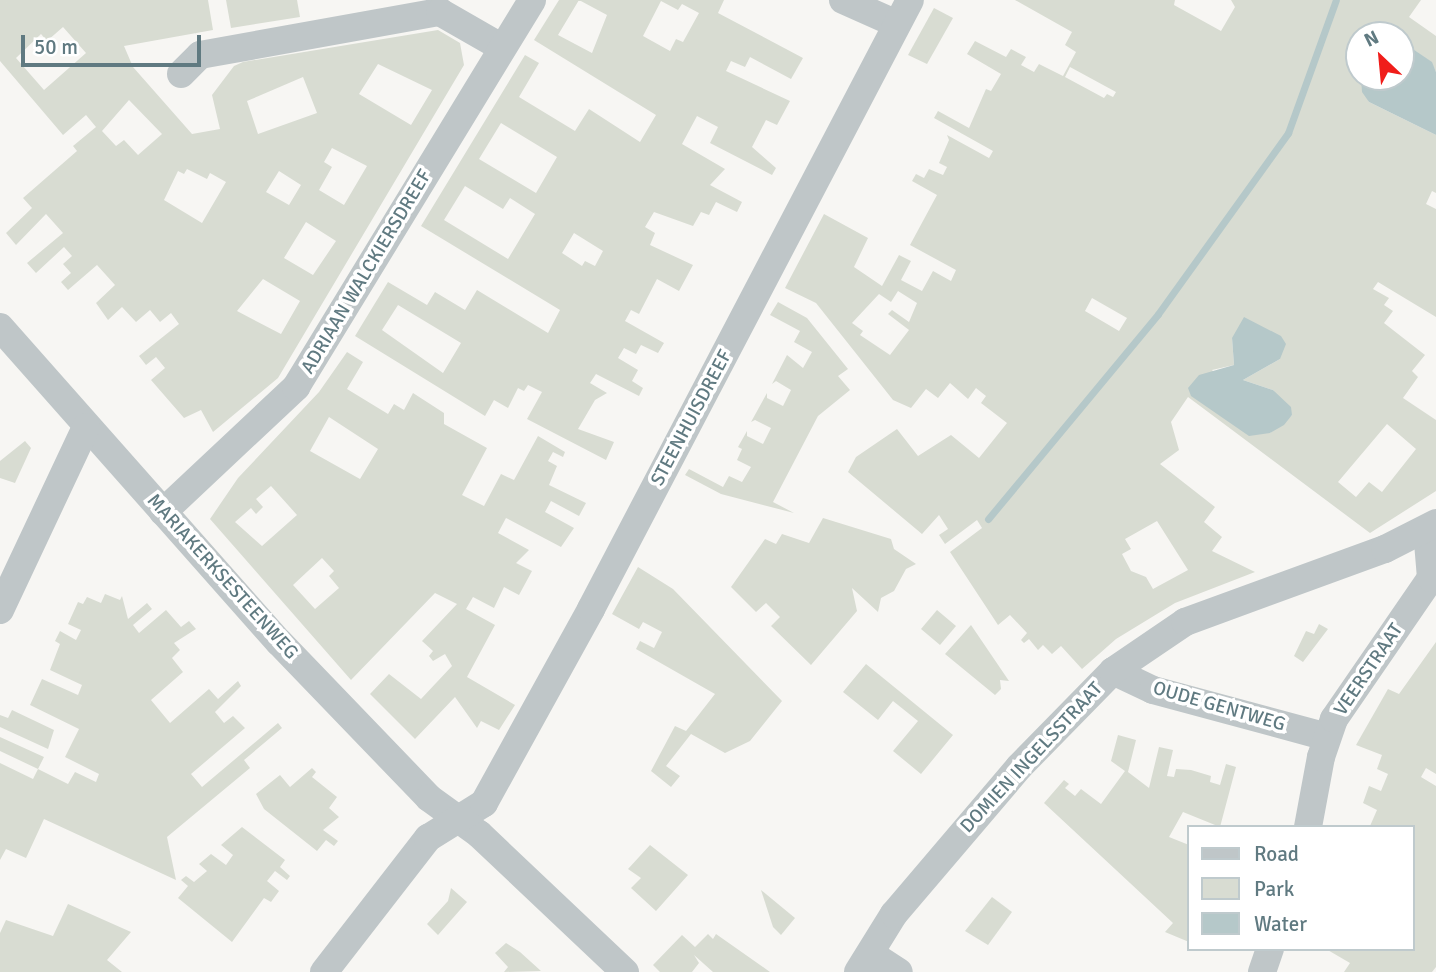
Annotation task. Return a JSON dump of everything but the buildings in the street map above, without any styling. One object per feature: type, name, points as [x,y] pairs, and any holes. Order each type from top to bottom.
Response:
[{"type":"street","name":"ADRIAAN WALCKIERSDREEF","points":[[163,512],[296,387],[532,0]]},
{"type":"street","points":[[844,0],[903,12]]},
{"type":"street","points":[[181,74],[200,55],[440,12],[501,47]]},
{"type":"street","name":"STEENHUISDREEF","points":[[324,972],[428,838],[454,818],[484,803],[763,284],[903,12]]},
{"type":"street","name":"MARIAKERKSESTEENWEG","points":[[0,327],[279,642],[429,798],[479,834],[625,972]]},
{"type":"street","points":[[0,610],[86,427]]},
{"type":"street","name":"DOMIEN INGELSSTRAAT","points":[[864,963],[894,914],[1019,767],[1113,671],[1185,622],[1431,527]]},
{"type":"street","name":"VEERSTRAAT","points":[[1308,825],[1327,737],[1335,719],[1431,578],[1431,527]]},
{"type":"street","name":"OUDE GENTWEG","points":[[1113,671],[1153,691],[1327,737]]},
{"type":"street","points":[[1262,972],[1269,951]]},
{"type":"street","points":[[864,963],[899,972]]},
{"type":"green space","points":[[0,0],[208,0],[213,30],[124,46],[133,67],[192,134],[220,129],[212,95],[234,66],[243,62],[438,30],[460,43],[464,65],[278,378],[213,432],[201,410],[184,418],[151,380],[165,368],[156,357],[146,365],[139,356],[179,324],[171,313],[160,322],[150,310],[136,322],[122,307],[108,320],[96,303],[115,285],[97,265],[68,290],[61,282],[71,273],[63,264],[72,256],[64,247],[36,273],[27,263],[63,233],[46,214],[16,245],[6,233],[32,208],[23,198],[77,151],[73,146],[96,127],[86,115],[63,135],[0,61]],"holes":[[[63,27],[86,53],[44,90],[16,58],[41,34],[47,41]],[[378,64],[432,90],[411,125],[359,94]],[[303,77],[317,113],[258,134],[247,101]],[[129,100],[162,134],[138,155],[124,140],[116,146],[102,131]],[[332,148],[367,166],[344,205],[319,190],[332,167],[324,162]],[[187,169],[207,179],[210,173],[226,182],[202,223],[164,200],[178,171],[184,174]],[[279,171],[301,185],[289,205],[266,192]],[[306,222],[336,241],[313,275],[284,258]],[[263,279],[300,301],[281,334],[237,311]]]},
{"type":"green space","points":[[226,0],[297,0],[300,17],[231,28]]},
{"type":"green space","points":[[559,0],[579,0],[724,0],[718,13],[803,58],[791,79],[750,57],[745,67],[731,61],[726,71],[790,101],[777,125],[766,120],[752,147],[776,168],[772,175],[710,143],[718,127],[697,116],[682,144],[725,169],[710,185],[742,202],[737,212],[716,202],[709,215],[701,212],[693,226],[654,212],[645,227],[655,233],[650,245],[693,265],[679,291],[657,279],[639,314],[631,310],[625,321],[664,343],[658,353],[641,345],[636,354],[624,348],[618,358],[638,370],[632,381],[643,388],[639,396],[596,374],[590,383],[607,393],[595,400],[578,429],[614,442],[606,460],[527,419],[542,392],[528,385],[524,391],[518,388],[508,408],[494,400],[485,416],[355,336],[388,282],[427,305],[435,292],[465,310],[477,290],[548,333],[560,310],[421,226],[525,55],[539,63],[519,97],[575,131],[589,109],[640,142],[656,115],[534,40]],"holes":[[[579,0],[607,15],[592,53],[558,35]],[[661,1],[678,10],[682,4],[699,13],[683,42],[676,39],[670,51],[643,36]],[[501,123],[557,157],[536,193],[479,159]],[[465,186],[503,209],[510,198],[535,214],[508,259],[444,220]],[[574,233],[603,251],[595,266],[585,261],[582,266],[562,253]],[[398,305],[461,343],[443,373],[382,330]]]},
{"type":"green space","points":[[1015,0],[1175,0],[1174,5],[1221,31],[1235,7],[1231,0],[1421,0],[1409,17],[1415,21],[1345,21],[1345,91],[1365,91],[1369,102],[1436,135],[1436,193],[1432,191],[1426,204],[1436,209],[1436,317],[1378,282],[1373,289],[1389,298],[1384,305],[1393,311],[1384,323],[1425,355],[1412,371],[1418,377],[1403,398],[1436,420],[1436,491],[1370,533],[1188,397],[1171,422],[1179,450],[1160,464],[1215,507],[1204,522],[1222,537],[1212,551],[1255,572],[1175,603],[1116,639],[1082,669],[1061,646],[1052,654],[1043,645],[1038,650],[1029,639],[1024,643],[1021,640],[1027,633],[1010,615],[998,625],[950,552],[982,528],[977,520],[945,544],[939,535],[948,529],[939,515],[922,534],[848,472],[856,457],[897,429],[918,456],[951,435],[979,458],[1007,423],[981,403],[986,396],[976,388],[968,399],[950,383],[938,398],[926,389],[911,408],[893,400],[816,303],[785,288],[824,214],[868,238],[854,267],[882,286],[899,255],[911,261],[901,280],[922,291],[933,271],[951,281],[956,270],[910,245],[937,195],[912,181],[916,174],[924,178],[929,169],[943,175],[947,167],[939,163],[949,140],[947,135],[989,158],[993,151],[934,118],[938,111],[969,128],[986,89],[991,91],[1001,74],[967,54],[975,41],[1006,57],[1011,49],[1026,57],[1021,65],[1034,72],[1039,64],[1063,76],[1076,52],[1065,45],[1072,32]],"holes":[[[1070,67],[1116,92],[1113,97],[1107,94],[1104,98],[1065,77]],[[898,291],[917,303],[909,322],[892,310],[888,314],[909,330],[890,355],[860,335],[863,331],[852,323],[879,294],[891,302]],[[1092,298],[1127,318],[1119,331],[1085,311]],[[1232,338],[1280,359],[1243,380],[1273,390],[1292,415],[1270,433],[1212,370],[1234,365]],[[1387,424],[1416,449],[1382,492],[1369,482],[1356,497],[1338,482]],[[1157,521],[1188,570],[1153,589],[1146,577],[1131,571],[1122,554],[1131,549],[1125,539]]]},
{"type":"green space","points":[[934,8],[953,18],[927,64],[908,55]]},
{"type":"green space","points":[[1415,21],[1436,36],[1436,72],[1431,62],[1415,51]]},
{"type":"green space","points":[[778,302],[807,318],[848,369],[838,376],[850,390],[818,416],[773,502],[794,513],[721,494],[685,475],[689,469],[723,487],[729,476],[742,482],[751,467],[737,460],[742,449],[738,447],[747,431],[747,436],[763,444],[771,428],[755,420],[751,422],[767,393],[767,398],[783,406],[791,390],[776,381],[772,384],[787,355],[803,368],[812,352],[794,342],[800,331],[770,315]]},
{"type":"green space","points":[[347,352],[363,362],[347,389],[388,414],[394,404],[404,410],[413,393],[444,413],[444,424],[487,448],[462,495],[484,506],[501,474],[514,480],[538,436],[565,452],[563,457],[553,452],[548,461],[557,466],[549,485],[586,503],[579,516],[551,501],[545,512],[574,528],[561,547],[506,518],[498,533],[529,550],[516,563],[532,571],[519,595],[504,587],[494,608],[473,597],[466,609],[495,625],[467,677],[515,705],[499,730],[481,721],[477,728],[455,697],[415,739],[370,694],[389,674],[421,699],[452,666],[445,654],[433,661],[429,656],[433,651],[422,641],[457,604],[435,593],[351,680],[210,519],[238,478],[319,392]],"holes":[[[329,417],[378,449],[360,479],[310,451]],[[271,486],[297,515],[262,546],[235,522],[251,508],[256,514],[263,507],[256,499]],[[322,558],[334,571],[329,576],[339,588],[315,609],[293,585]]]},
{"type":"green space","points":[[25,441],[31,448],[15,483],[0,478],[0,461]]},
{"type":"green space","points":[[823,518],[891,539],[894,549],[916,564],[906,569],[894,591],[881,598],[878,612],[852,588],[857,611],[811,665],[771,626],[780,617],[766,603],[756,612],[731,587],[765,539],[776,544],[782,534],[809,543]]},
{"type":"green space","points":[[638,567],[673,589],[782,701],[750,741],[725,753],[691,734],[666,766],[680,776],[671,787],[651,771],[675,726],[686,731],[715,694],[636,649],[640,641],[654,648],[662,632],[643,622],[639,629],[612,614]]},
{"type":"green space","points":[[105,594],[120,600],[122,596],[128,619],[147,603],[152,609],[133,625],[139,633],[166,610],[181,627],[189,621],[196,629],[174,643],[180,650],[172,658],[183,672],[151,700],[170,723],[209,689],[218,699],[238,681],[241,686],[215,712],[224,723],[233,716],[245,728],[191,774],[202,787],[278,723],[282,728],[244,760],[250,768],[167,837],[176,880],[44,819],[26,858],[6,849],[0,860],[0,763],[33,779],[38,769],[68,784],[75,772],[96,782],[99,774],[65,757],[79,729],[30,705],[42,679],[78,695],[82,685],[50,670],[60,644],[55,641],[60,631],[76,640],[81,630],[68,624],[78,602],[83,604],[87,597],[101,603]]},
{"type":"green space","points":[[937,610],[956,626],[940,645],[921,629]]},
{"type":"green space","points":[[1319,624],[1328,629],[1303,662],[1294,656],[1306,631],[1314,634]]},
{"type":"green space","points":[[971,625],[1009,681],[1000,680],[1001,689],[995,695],[945,654]]},
{"type":"green space","points":[[1436,642],[1436,774],[1426,768],[1421,777],[1436,786],[1436,967],[1432,972],[1344,972],[1350,963],[1329,951],[1415,951],[1415,825],[1370,825],[1377,810],[1363,803],[1369,786],[1381,791],[1388,774],[1377,769],[1382,755],[1356,745],[1388,689],[1399,694]]},
{"type":"green space","points":[[866,664],[953,735],[921,774],[893,751],[918,721],[893,701],[878,720],[843,692]]},
{"type":"green space","points":[[12,710],[54,730],[48,749],[0,727],[0,715],[8,718]]},
{"type":"green space","points":[[1118,735],[1136,740],[1128,772],[1149,788],[1159,747],[1173,750],[1167,776],[1174,777],[1176,769],[1191,770],[1211,776],[1210,782],[1220,785],[1226,764],[1236,767],[1221,825],[1183,812],[1169,837],[1188,845],[1188,942],[1165,932],[1173,923],[1044,803],[1064,780],[1069,784],[1065,788],[1075,796],[1081,789],[1101,804],[1125,771],[1111,761]]},
{"type":"green space","points":[[0,737],[44,757],[38,769],[0,751]]},
{"type":"green space","points":[[312,768],[316,772],[312,777],[337,797],[329,808],[339,817],[323,830],[338,841],[334,846],[326,840],[317,851],[264,809],[256,794],[280,775],[290,787]]},
{"type":"green space","points":[[242,827],[285,860],[280,867],[290,876],[287,880],[275,871],[267,881],[279,891],[271,902],[264,898],[232,942],[178,898],[188,886],[181,880],[186,876],[194,882],[207,871],[199,864],[211,854],[226,865],[233,855],[221,845]]},
{"type":"green space","points":[[650,845],[688,875],[656,911],[631,888],[641,878],[628,869]]},
{"type":"green space","points":[[451,888],[467,902],[438,935],[427,924],[448,901]]},
{"type":"green space","points":[[761,890],[795,918],[781,935],[773,927]]},
{"type":"green space","points":[[992,897],[1012,912],[988,945],[965,931]]},
{"type":"green space","points":[[68,904],[131,932],[107,960],[122,972],[0,972],[0,933],[6,920],[53,936]]},
{"type":"green space","points":[[708,934],[713,939],[716,934],[770,972],[713,972],[694,955],[699,963],[692,972],[660,972],[653,965],[682,935],[695,947]]},
{"type":"green space","points":[[506,943],[541,971],[504,972],[508,967],[495,953]]},
{"type":"water","points":[[1415,50],[1432,62],[1436,72],[1436,135],[1369,102],[1362,92],[1415,91]]},
{"type":"water","points":[[1244,317],[1281,336],[1286,344],[1280,359],[1243,380],[1273,390],[1291,407],[1292,415],[1284,425],[1270,433],[1249,436],[1191,396],[1188,388],[1199,375],[1234,365],[1232,338]]},
{"type":"waterway","points":[[988,519],[1158,314],[1288,133],[1336,0]]}]
